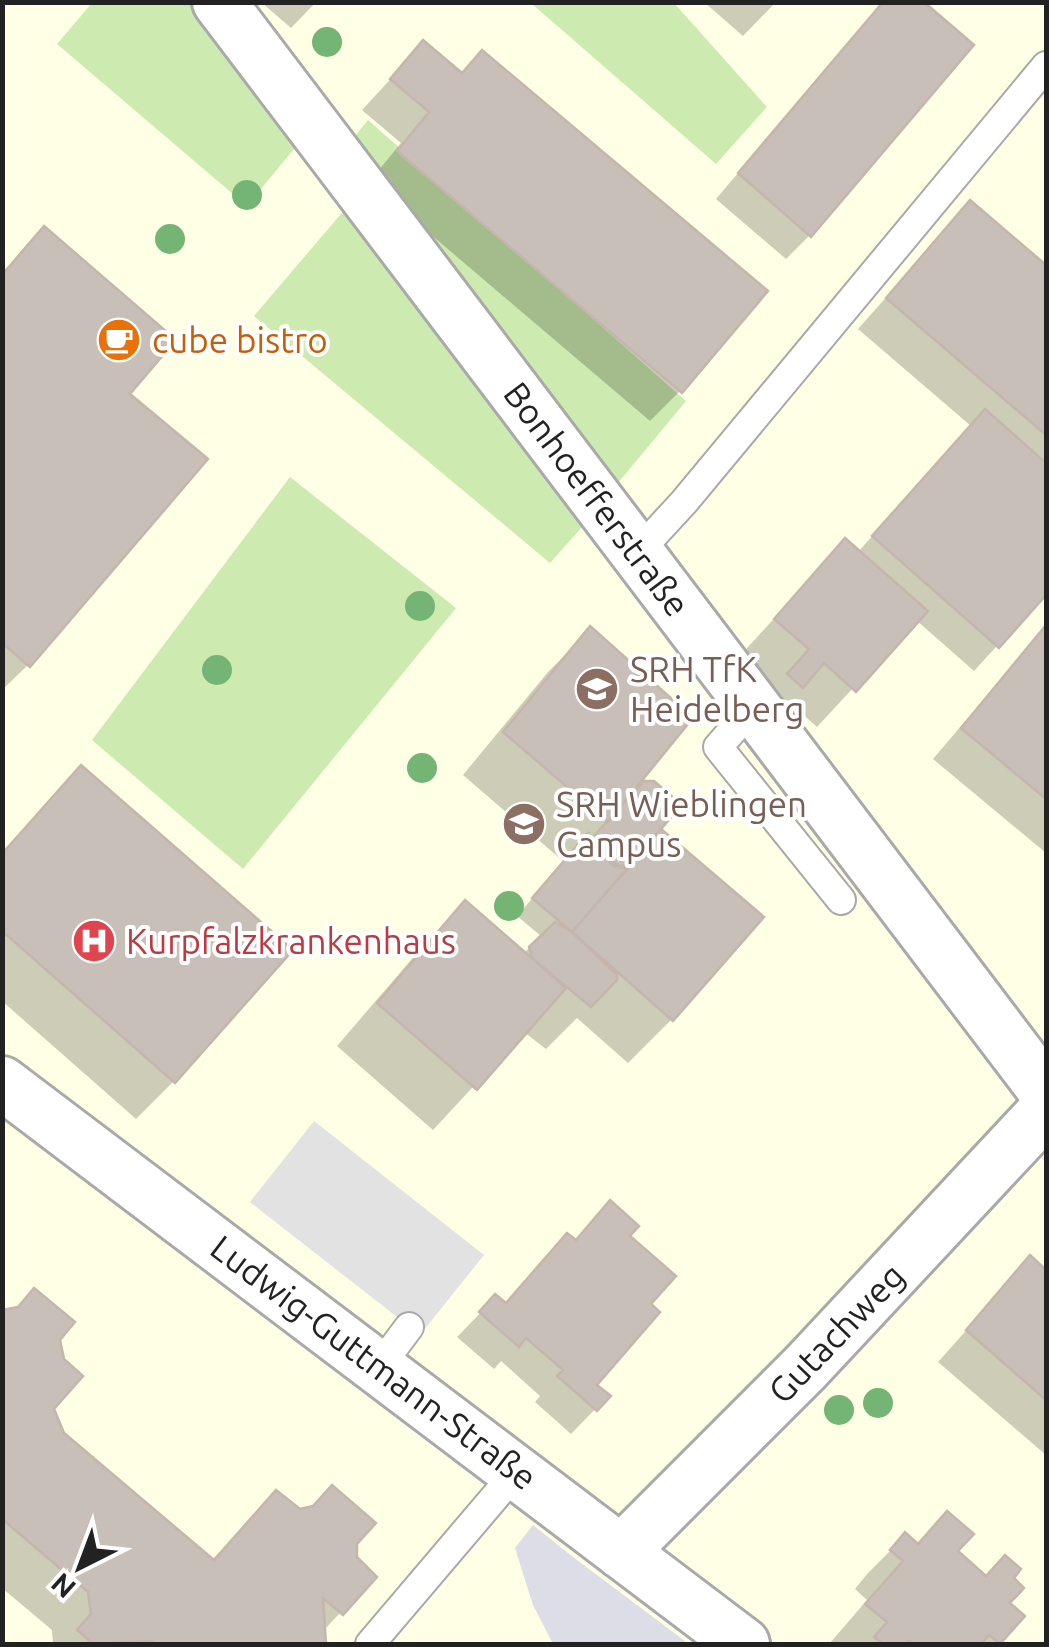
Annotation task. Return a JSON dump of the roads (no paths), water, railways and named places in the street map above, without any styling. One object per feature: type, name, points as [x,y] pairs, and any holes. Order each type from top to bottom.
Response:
[{"type":"street","name":"Bonhoefferstraße","points":[[220,2],[1046,1092]]},
{"type":"street","name":"Ludwig-Guttmann-Straße","points":[[2,1083],[394,1347],[517,1471],[743,1644]]},
{"type":"street","name":"Gutachweg","points":[[621,1552],[806,1367],[1046,1110]]},
{"type":"lane","points":[[637,553],[684,502],[1046,66]]},
{"type":"lane","points":[[754,706],[718,747],[841,900]]},
{"type":"lane","points":[[370,1644],[517,1471]]},
{"type":"place","name":"cube bistro","points":[[119,340]]},
{"type":"place","name":"SRH TfK Heidelberg","points":[[597,689]]},
{"type":"place","name":"SRH Wieblingen Campus","points":[[524,824]]},
{"type":"place","name":"Kurpfalzkrankenhaus","points":[[94,941]]}]
